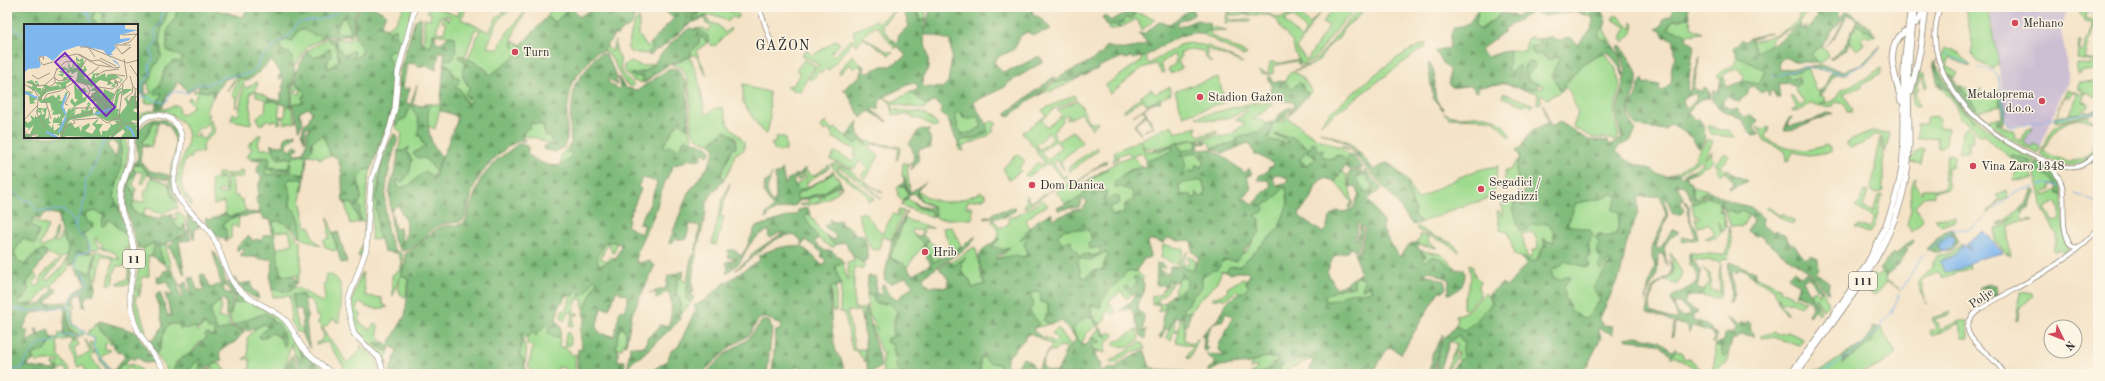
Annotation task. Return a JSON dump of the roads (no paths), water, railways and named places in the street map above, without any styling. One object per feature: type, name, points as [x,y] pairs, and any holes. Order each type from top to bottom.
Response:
[{"type":"highway","name":"111","points":[[1791,374],[1862,274],[1885,230],[1900,180],[1903,152],[1904,62],[1910,7]]},
{"type":"highway","name":"111","points":[[1796,374],[1874,264],[1889,234],[1898,211],[1906,175],[1909,150],[1908,84],[1915,7]]},
{"type":"highway","points":[[1909,108],[1923,39],[1925,7]]},
{"type":"highway","points":[[1916,23],[1921,18],[1925,7]]},
{"type":"highway","points":[[1903,119],[1891,56],[1894,44],[1904,32]]},
{"type":"main road","points":[[384,374],[379,358],[354,334],[348,309],[349,298],[366,250],[371,181],[392,122],[395,108],[398,72],[415,7]]},
{"type":"main road","points":[[138,125],[148,116],[159,115],[170,119],[178,127],[181,133],[182,146],[174,172],[174,184],[179,198],[210,231],[228,274],[238,289],[246,296],[285,319],[303,349],[332,374]]},
{"type":"main road","name":"11","points":[[132,138],[130,161],[122,184],[121,200],[122,213],[134,248],[130,293],[131,310],[135,327],[142,341],[167,374]]},
{"type":"street","points":[[759,7],[773,48]]},
{"type":"street","points":[[1940,7],[1936,28],[1936,51],[1943,72],[1959,98],[1990,130],[2009,143],[2038,158],[2057,165],[2073,167],[2085,163],[2098,152]]},
{"type":"street","points":[[2038,158],[2053,169],[2063,184],[2064,224],[2069,242],[2069,249],[2065,258]]},
{"type":"street","points":[[2065,258],[2098,229]]},
{"type":"street","points":[[2069,242],[2072,247],[2077,249]]},
{"type":"street","name":"Polje","points":[[2004,374],[1995,360],[1979,348],[1970,337],[1968,325],[1970,318],[1980,309],[2065,258]]},
{"type":"water","points":[[1984,231],[2003,253],[1977,259],[1960,269],[1944,272],[1940,261],[1954,256],[1963,245],[1970,249],[1971,248],[1966,245]]},
{"type":"water","points":[[1949,235],[1954,237],[1953,246],[1947,251],[1941,251],[1938,245]]},
{"type":"waterway","points":[[77,7],[89,14],[91,24]]},
{"type":"waterway","points":[[86,7],[87,12]]},
{"type":"waterway","points":[[138,102],[143,96],[142,84],[151,74],[149,65],[153,60],[151,50],[157,40],[154,32],[162,22],[160,15],[166,10],[167,7]]},
{"type":"waterway","points":[[143,96],[164,103],[167,101],[171,91],[186,93],[196,84],[208,84],[221,78],[251,73],[257,67],[258,62],[274,46],[291,34],[297,23],[328,17],[333,15],[342,7]]},
{"type":"waterway","points":[[2018,7],[2033,13],[2065,9]]},
{"type":"waterway","points":[[7,8],[15,30],[24,35]]},
{"type":"waterway","points":[[2076,8],[2098,14]]},
{"type":"waterway","points":[[1772,77],[1806,67],[1845,73],[1865,64],[1880,48]]},
{"type":"waterway","points":[[1944,53],[1968,64]]},
{"type":"waterway","points":[[1979,68],[1993,71],[1998,76],[2006,120],[2011,127],[2098,111]]},
{"type":"waterway","points":[[103,138],[104,142]]},
{"type":"waterway","points":[[112,138],[104,142],[94,167],[85,181],[86,197],[75,226],[78,233],[88,242],[90,249],[87,252],[76,255],[76,265],[82,270],[88,284],[71,298],[70,306],[71,323],[94,339],[94,349],[112,374]]},
{"type":"waterway","points":[[2040,185],[2046,184],[2058,186]]},
{"type":"waterway","points":[[1995,210],[2014,193],[2035,186]]},
{"type":"waterway","points":[[7,188],[24,200],[31,201],[35,209],[39,211],[64,210],[72,219],[75,226]]},
{"type":"waterway","points":[[2075,194],[2098,203]]},
{"type":"waterway","points":[[1953,230],[1969,229],[1987,216]]},
{"type":"waterway","points":[[1929,249],[1951,231]]},
{"type":"waterway","points":[[1902,289],[1921,257],[1926,252]]},
{"type":"waterway","points":[[1818,374],[1844,359],[1881,327],[1882,322],[1891,314],[1900,293]]},
{"type":"waterway","points":[[7,302],[11,308],[26,311],[69,307]]},
{"type":"waterway","points":[[7,371],[22,368],[30,354],[42,343],[52,342],[64,335],[75,336],[83,332]]},
{"type":"place","name":"Mehano","points":[[2015,23]]},
{"type":"place","name":"Turn","points":[[515,52]]},
{"type":"place","name":"Stadion Gažon","points":[[1200,97]]},
{"type":"place","name":"Metaloprema d.o.o.","points":[[2042,101]]},
{"type":"place","name":"Vina Zaro 1348","points":[[1973,166]]},
{"type":"place","name":"Dom Danica","points":[[1032,185]]},
{"type":"place","name":"Segadici / Segadizzi","points":[[1481,189]]},
{"type":"place","name":"Hrib","points":[[925,252]]},
{"type":"district","name":"GAŽON","points":[[783,45]]}]
